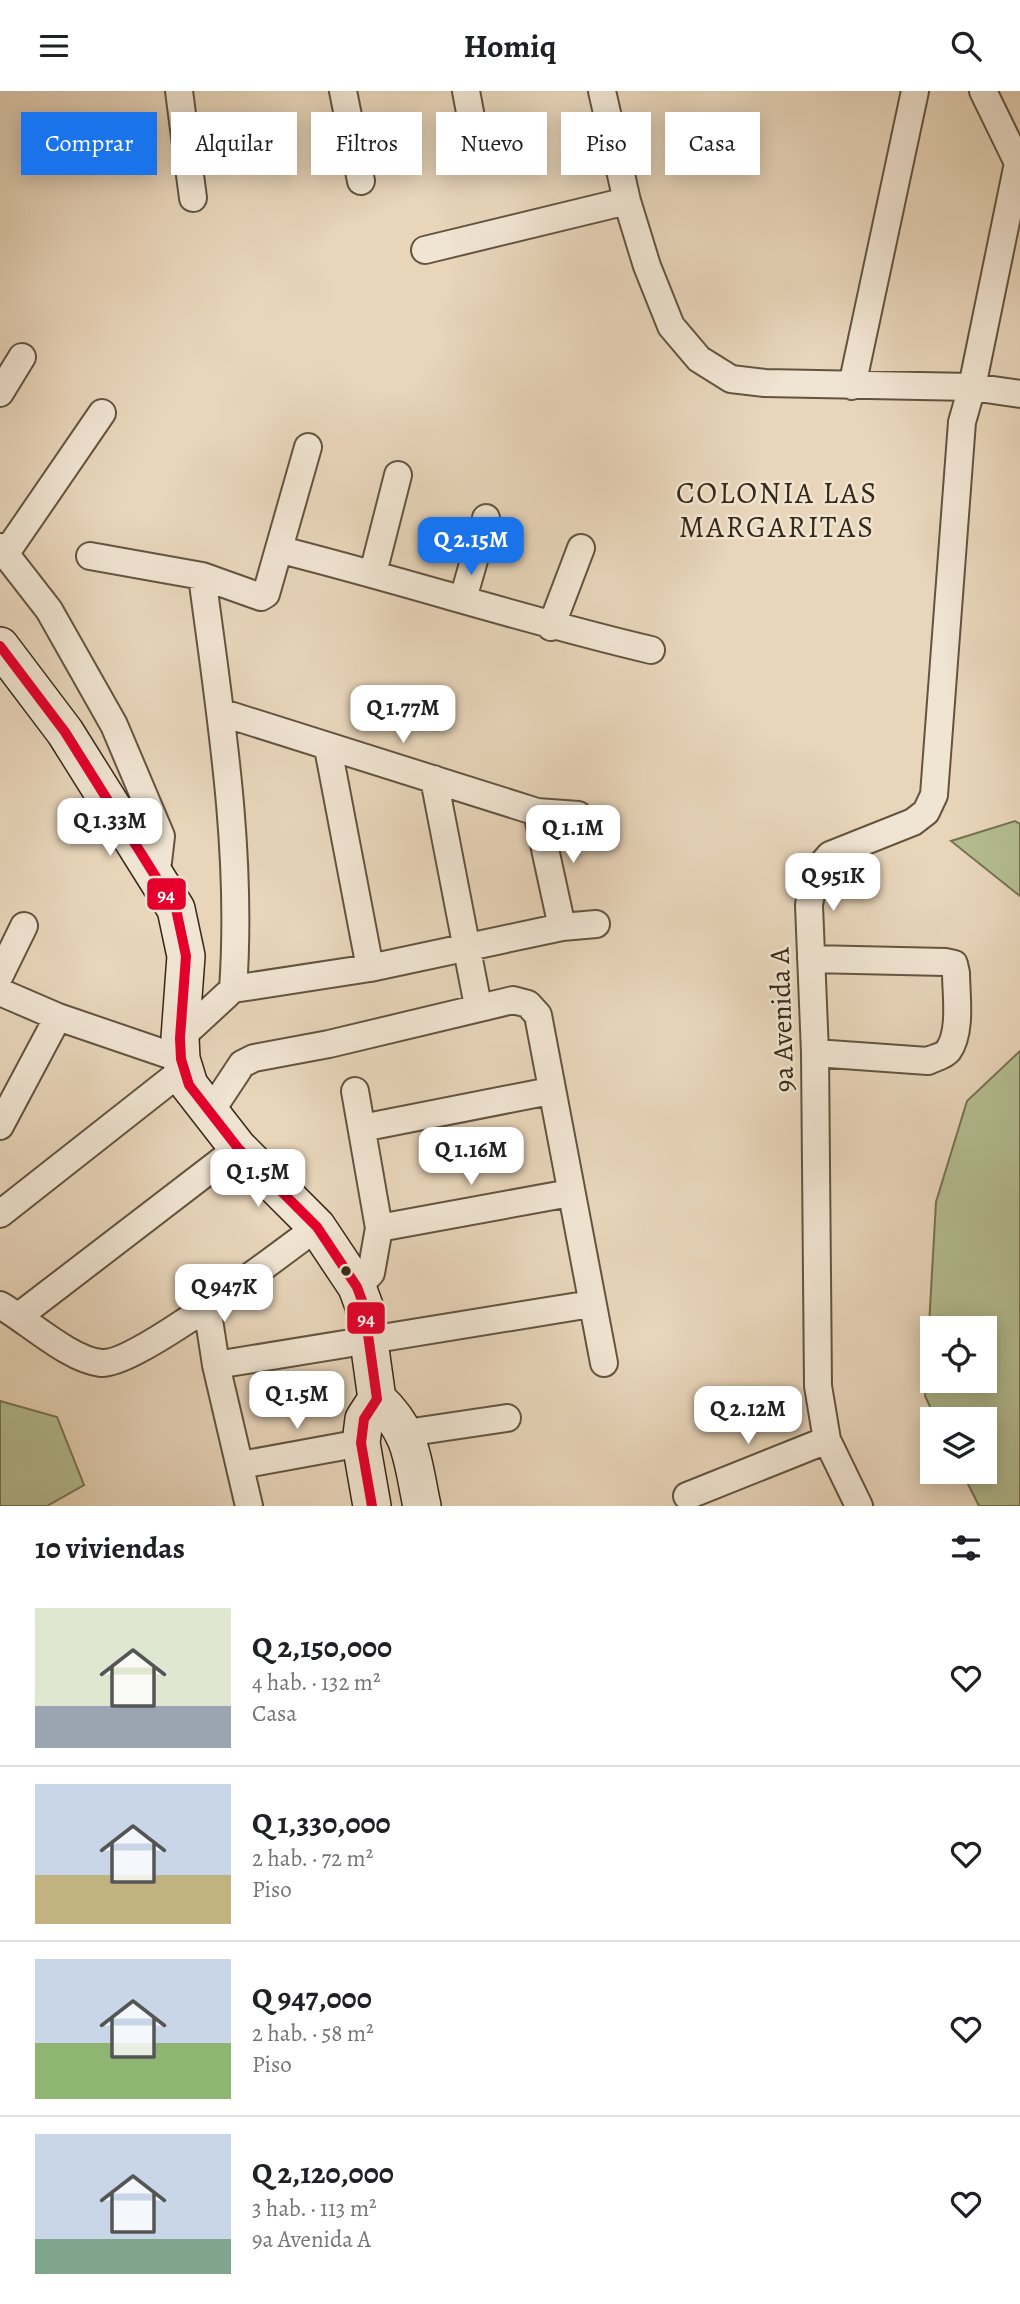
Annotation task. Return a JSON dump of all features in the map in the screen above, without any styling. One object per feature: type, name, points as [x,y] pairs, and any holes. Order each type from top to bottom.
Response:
[{"type":"main road","points":[[0,646],[65,732],[176,909],[183,930],[186,975],[181,1056],[193,1093],[238,1148],[317,1227],[357,1287],[364,1306],[377,1399],[394,1415],[406,1433],[422,1506]]},
{"type":"main road","points":[[372,1506],[361,1443],[364,1419],[377,1399]]},
{"type":"street","points":[[179,91],[193,198]]},
{"type":"street","points":[[343,91],[361,181]]},
{"type":"street","points":[[466,91],[470,112]]},
{"type":"street","points":[[602,91],[627,201],[647,266],[671,326],[699,359],[731,379],[852,386],[972,387],[1020,394]]},
{"type":"street","points":[[852,386],[915,91]]},
{"type":"street","points":[[983,91],[1019,165]]},
{"type":"street","name":"9a Avenida A","points":[[859,1506],[827,1440],[818,1386],[815,1053],[809,905],[815,872],[830,855],[913,822],[926,812],[934,795],[957,460],[962,422],[972,387],[1019,165]]},
{"type":"street","points":[[425,250],[627,201]]},
{"type":"street","points":[[0,393],[22,357]]},
{"type":"street","points":[[102,413],[3,550],[49,610],[114,725],[161,836],[158,862],[151,868]]},
{"type":"street","points":[[90,556],[202,576],[261,597],[266,594],[281,550],[308,447]]},
{"type":"street","points":[[373,573],[398,475]]},
{"type":"street","points":[[463,599],[486,518]]},
{"type":"street","points":[[551,627],[581,548]]},
{"type":"street","points":[[281,550],[373,573],[551,627],[651,650]]},
{"type":"street","points":[[0,1214],[181,1056],[233,989],[238,922],[220,712],[202,576]]},
{"type":"street","points":[[220,712],[537,812],[578,815]]},
{"type":"street","points":[[328,748],[370,968]]},
{"type":"street","points":[[434,779],[478,1006]]},
{"type":"street","points":[[537,812],[562,927]]},
{"type":"street","points":[[233,989],[370,968],[562,927],[596,924]]},
{"type":"street","points":[[0,975],[24,926]]},
{"type":"street","points":[[811,959],[945,962],[954,964],[956,973],[955,1030],[949,1050],[942,1055],[928,1061],[815,1053]]},
{"type":"street","points":[[0,992],[58,1017],[181,1056]]},
{"type":"street","points":[[209,1114],[247,1060],[330,1044],[478,1006],[513,1000],[528,1003],[538,1015],[550,1091],[604,1363]]},
{"type":"street","points":[[0,1126],[58,1017]]},
{"type":"street","points":[[355,1091],[379,1228],[371,1273],[357,1287]]},
{"type":"street","points":[[362,1128],[550,1091]]},
{"type":"street","points":[[238,1148],[10,1310],[82,1357],[103,1363],[123,1359],[207,1307],[317,1227]]},
{"type":"street","points":[[379,1228],[570,1193]]},
{"type":"street","points":[[216,1365],[591,1304]]},
{"type":"street","points":[[207,1307],[216,1365],[241,1465],[248,1506]]},
{"type":"street","points":[[406,1433],[507,1418]]},
{"type":"street","points":[[687,1496],[827,1440]]},
{"type":"street","points":[[241,1465],[361,1443]]},
{"type":"green space","points":[[1015,821],[1020,824],[1020,896],[951,841]]},
{"type":"green space","points":[[1020,1051],[1020,1506],[979,1506],[968,1484],[997,1484],[997,1407],[930,1407],[925,1396],[925,1393],[997,1393],[997,1316],[930,1316],[936,1202],[967,1101]]},
{"type":"green space","points":[[0,1401],[57,1417],[84,1485],[47,1506],[0,1506]]},
{"type":"transit line","name":"94","points":[[0,646],[65,732],[176,909],[186,956],[180,1038],[181,1059],[189,1085],[238,1148],[317,1227],[357,1287],[364,1306],[377,1399],[364,1419],[361,1443],[372,1506]]},
{"type":"district","name":"COLONIA LAS MARGARITAS","points":[[777,510]]}]
